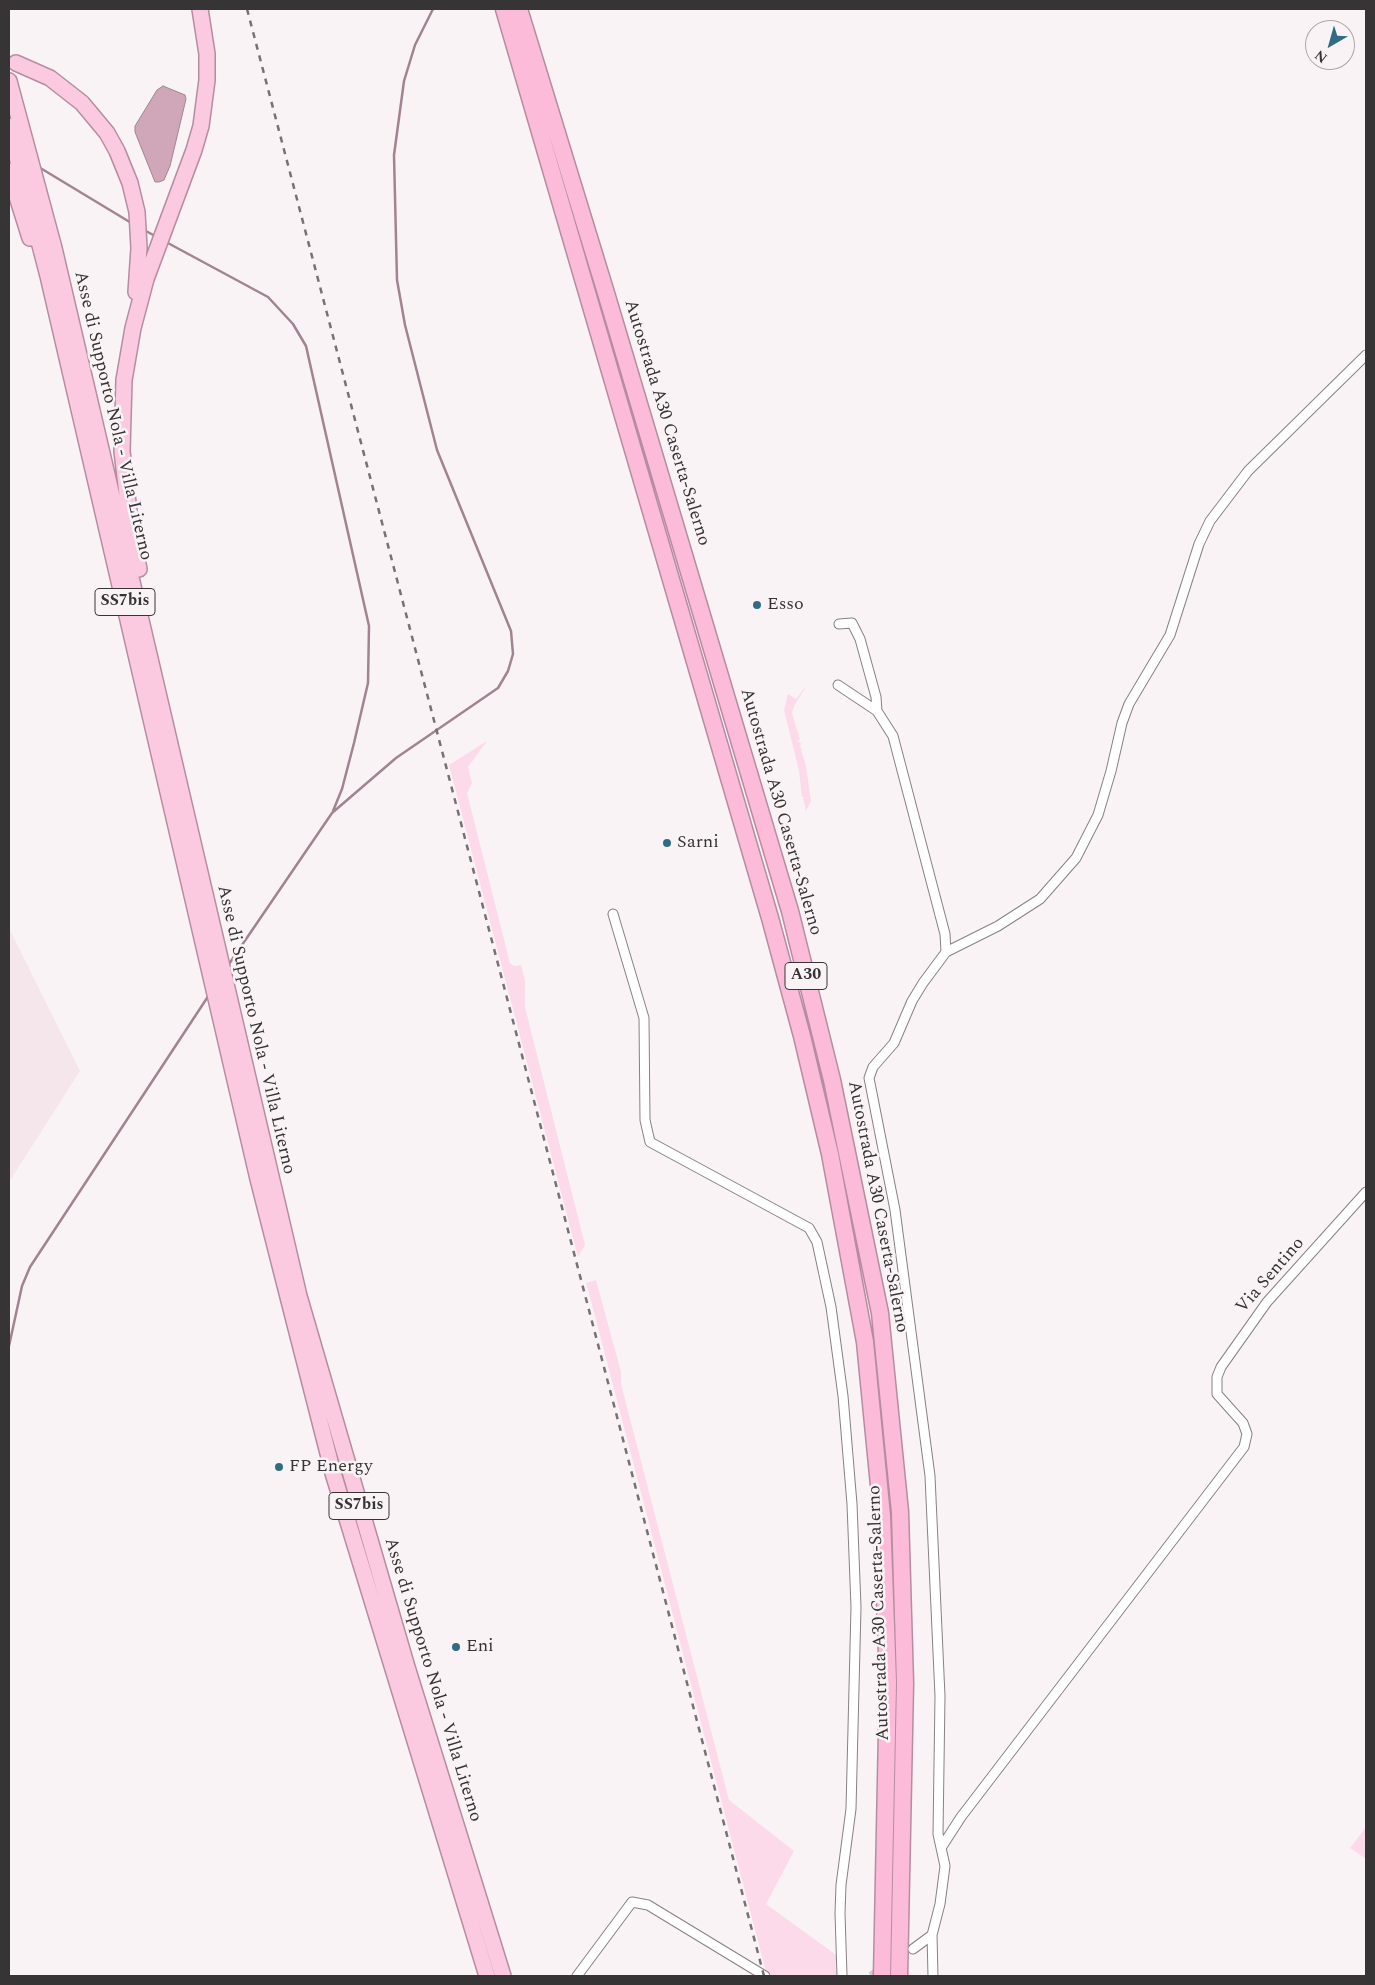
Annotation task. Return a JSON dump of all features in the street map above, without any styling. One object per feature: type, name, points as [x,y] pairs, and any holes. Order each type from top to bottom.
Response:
[{"type":"highway","points":[[133,328],[154,256],[194,150],[205,103],[207,54],[200,9]]},
{"type":"highway","name":"Autostrada A30 Caserta-Salerno","points":[[504,9],[770,918],[802,1036],[830,1154],[866,1342],[882,1516],[888,1682],[882,1976]]},
{"type":"highway","name":"Autostrada A30 Caserta-Salerno","points":[[519,9],[606,293],[790,911],[832,1080],[880,1313],[900,1512],[905,1683],[900,1976]]},
{"type":"highway","points":[[16,63],[50,78],[82,103],[95,116],[107,133],[124,166],[137,212],[139,248],[133,328],[124,380],[122,420],[126,493],[139,572],[165,684],[179,787]]},
{"type":"highway","name":"Asse di Supporto Nola - Villa Literno","points":[[9,82],[14,125],[27,192],[258,1178],[333,1472],[487,1976]]},
{"type":"highway","name":"Asse di Supporto Nola - Villa Literno","points":[[14,125],[42,202],[299,1296],[407,1667],[503,1976]]},
{"type":"highway","points":[[10,176],[26,228],[48,276]]},
{"type":"street","points":[[933,1976],[932,1935],[940,1904],[945,1866],[940,1848],[938,1808],[940,1696],[930,1476],[895,1210],[869,1078],[873,1067],[894,1043],[922,983],[946,952],[998,926],[1040,899],[1076,858],[1098,815],[1111,771],[1122,722],[1129,704],[1170,635],[1190,570],[1210,521],[1248,471],[1366,355]]},
{"type":"street","points":[[839,624],[852,623],[860,639],[876,697],[877,711]]},
{"type":"street","points":[[838,685],[877,711],[892,736],[940,910],[945,934],[946,952]]},
{"type":"street","points":[[613,914],[644,1018],[645,1120],[650,1142],[808,1228],[817,1242],[831,1307],[843,1396],[852,1504],[856,1607],[851,1809],[841,1884],[842,1976]]},
{"type":"street","name":"Via Sentino","points":[[940,1848],[961,1817],[1244,1447],[1247,1434],[1243,1423],[1225,1404],[1216,1391],[1221,1367],[1258,1314],[1289,1276],[1366,1192]]},
{"type":"street","points":[[577,1976],[632,1902],[648,1905],[764,1976]]},
{"type":"street","points":[[913,1949],[932,1935]]},
{"type":"shaded area","points":[[163,86],[185,95],[186,99],[170,166],[164,180],[155,182],[135,132],[135,126],[157,90]]},
{"type":"shaded area","points":[[807,685],[794,706],[792,713],[800,740],[797,741],[801,743],[800,748],[803,749],[801,750],[806,766],[811,801],[806,811],[803,798],[805,797],[802,797],[799,771],[784,710],[788,694],[796,699]]},
{"type":"shaded area","points":[[487,741],[468,767],[472,783],[467,793],[510,963],[514,966],[521,965],[525,980],[525,1007],[585,1245],[578,1257],[449,765]]},
{"type":"shaded area","points":[[9,928],[80,1071],[9,1182]]},
{"type":"shaded area","points":[[596,1280],[621,1372],[621,1384],[729,1800],[794,1851],[766,1904],[839,1957],[840,1976],[774,1976],[766,1972],[586,1283]]},
{"type":"shaded area","points":[[1366,1827],[1366,1859],[1350,1848]]},
{"type":"waterway","points":[[227,967],[332,813],[396,758],[498,688],[508,671],[513,654],[511,631],[437,450],[405,325],[397,280],[394,155],[404,81],[415,45],[433,9]]},
{"type":"waterway","points":[[37,166],[133,224]]},
{"type":"waterway","points":[[144,230],[157,237]]},
{"type":"waterway","points":[[166,242],[268,297],[293,324],[306,346],[369,626],[368,683],[342,789],[333,811]]},
{"type":"waterway","points":[[9,1346],[22,1286],[30,1267],[209,995]]},
{"type":"tunnel","points":[[871,1976],[884,1968]]},
{"type":"railway","points":[[247,9],[764,1976]]},
{"type":"place","name":"Esso","points":[[757,605]]},
{"type":"place","name":"Sarni","points":[[667,843]]},
{"type":"place","name":"FP Energy","points":[[279,1467]]},
{"type":"place","name":"Eni","points":[[456,1647]]}]
